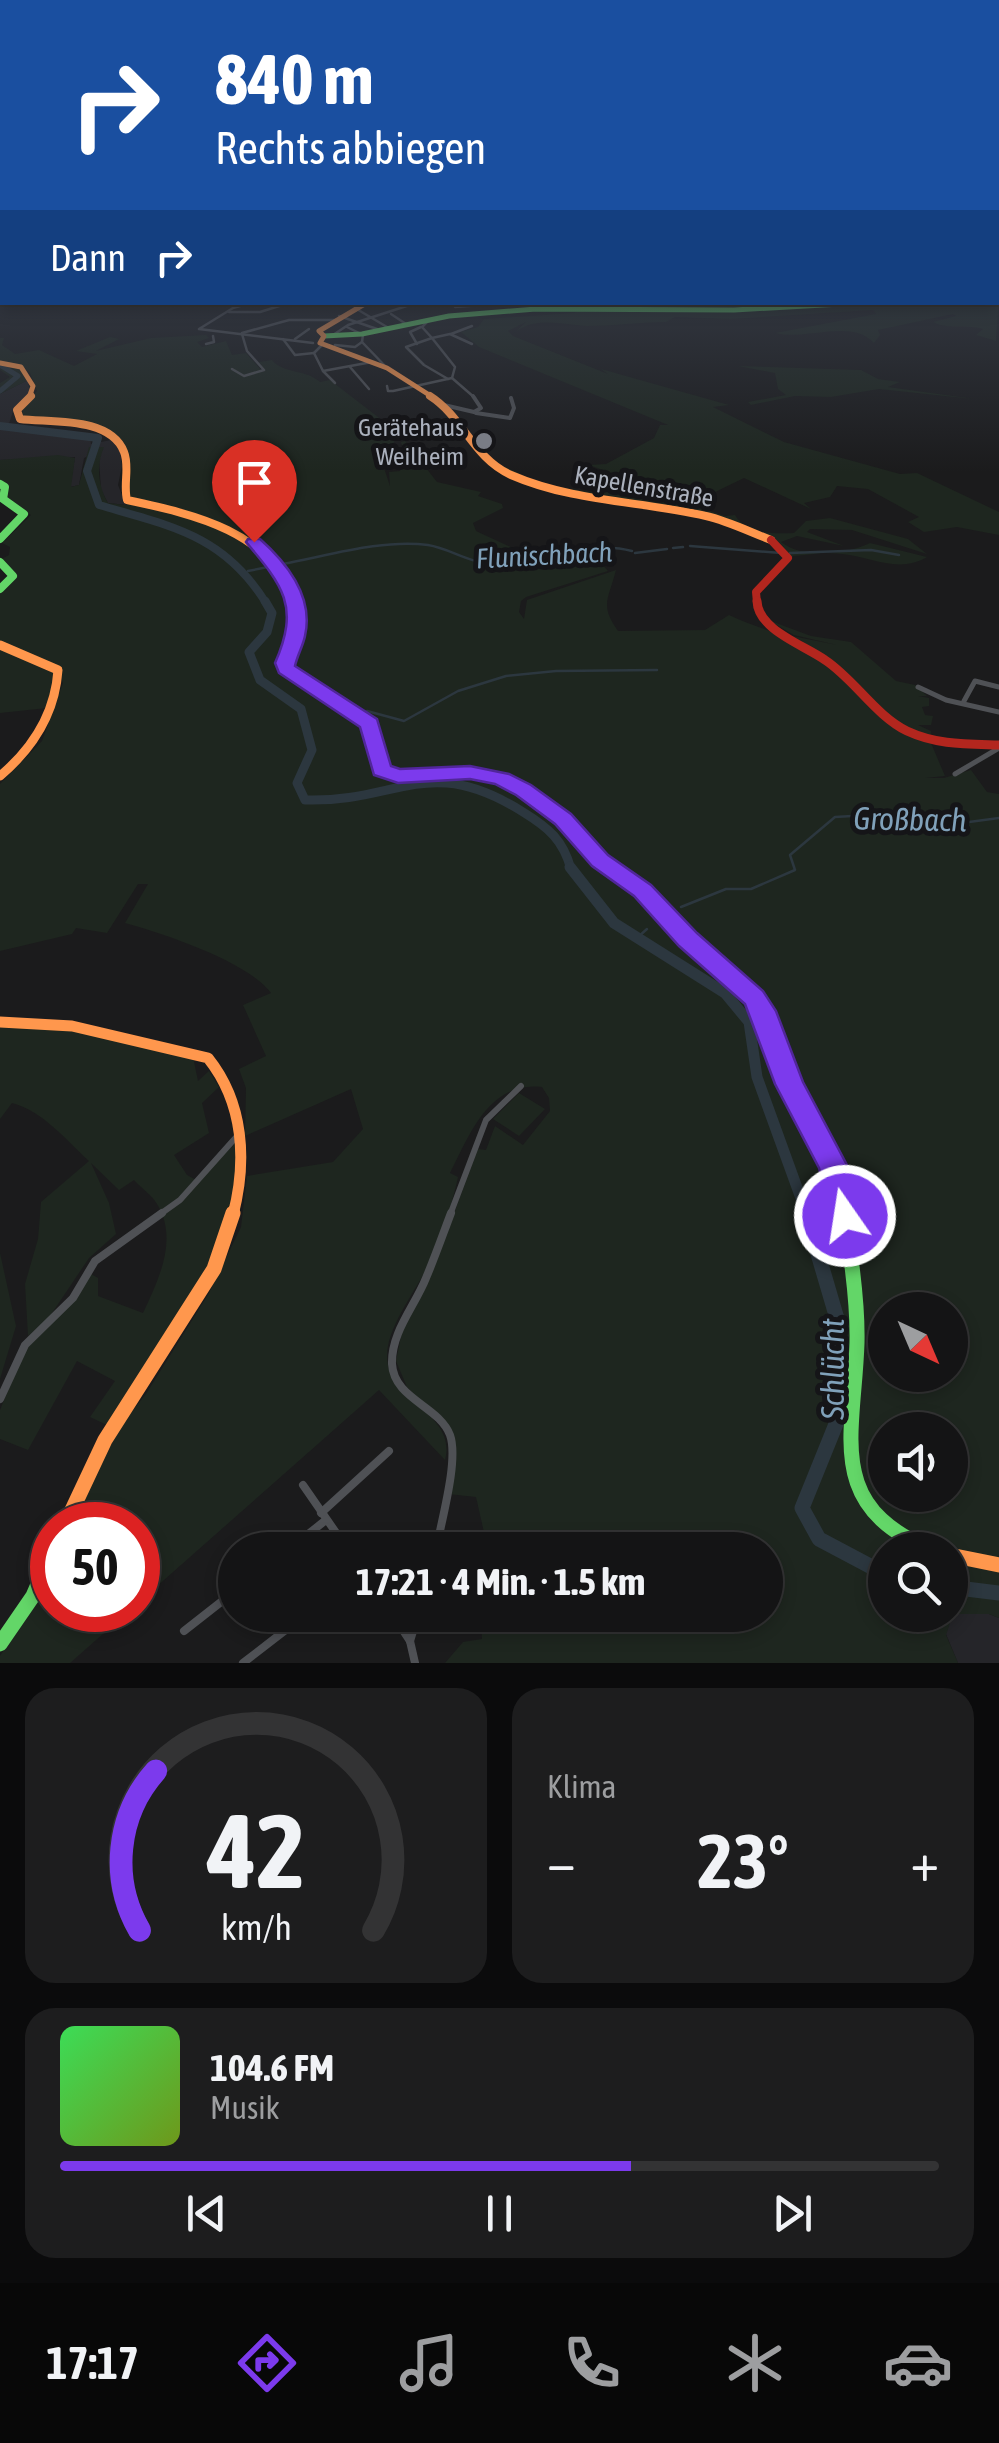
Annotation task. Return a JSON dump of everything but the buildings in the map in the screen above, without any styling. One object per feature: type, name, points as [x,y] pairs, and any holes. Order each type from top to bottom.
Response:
[{"type":"street","points":[[219,317],[200,328],[202,333],[355,346],[382,328],[425,324]]},
{"type":"street","points":[[300,355],[348,332],[354,322],[380,317]]},
{"type":"street","points":[[395,317],[406,324]]},
{"type":"street","points":[[417,344],[410,332],[439,317]]},
{"type":"street","points":[[334,383],[323,371],[324,344],[319,331],[337,318]]},
{"type":"street","points":[[241,334],[278,322],[337,318],[382,328]]},
{"type":"street","points":[[369,319],[382,328]]},
{"type":"street","points":[[425,324],[455,366],[450,378]]},
{"type":"street","points":[[472,326],[406,347],[424,365],[450,378],[480,404],[480,410],[474,412]]},
{"type":"street","points":[[294,340],[309,328]]},
{"type":"street","points":[[348,332],[362,338],[387,368]]},
{"type":"street","points":[[232,369],[244,376],[264,370],[247,351],[241,334]]},
{"type":"street","points":[[450,334],[472,344]]},
{"type":"street","points":[[206,344],[214,342],[213,336]]},
{"type":"street","points":[[283,339],[304,362]]},
{"type":"street","points":[[324,344],[387,368],[444,405],[510,418],[514,408],[511,398]]},
{"type":"street","points":[[323,371],[372,362]]},
{"type":"street","points":[[0,363],[22,368],[32,386],[33,394],[17,410],[20,419],[65,423],[102,432],[119,443],[125,459],[122,489],[127,500],[180,511],[242,534],[272,559],[291,584],[295,600],[297,634],[284,663],[286,668],[369,724],[382,770],[398,776],[470,773],[501,779],[523,790],[563,819],[600,860],[642,890],[688,940],[754,998],[763,1011],[789,1084],[834,1167],[845,1216],[856,1306],[850,1463],[854,1483],[867,1509],[893,1532]]},
{"type":"street","points":[[350,367],[369,389]]},
{"type":"street","points":[[387,386],[388,391],[450,378]]},
{"type":"street","name":"Kapellenstraße","points":[[444,405],[475,448],[492,464],[541,487],[678,508],[734,524],[777,543],[788,558],[759,587],[755,600],[757,609],[771,625],[832,664],[910,734],[948,746],[999,747]]},
{"type":"street","points":[[0,484],[5,487],[8,505],[24,514],[0,538]]},
{"type":"street","points":[[0,562],[13,576],[0,590]]},
{"type":"street","points":[[0,645],[47,662],[58,670],[60,682],[34,742],[0,776]]},
{"type":"street","points":[[964,702],[975,682],[999,687]]},
{"type":"street","points":[[918,687],[930,698],[999,712]]},
{"type":"street","points":[[954,774],[999,747]]},
{"type":"street","points":[[0,1022],[72,1026],[208,1058],[220,1069],[240,1133],[244,1183],[234,1233],[176,1338],[114,1426],[76,1502]]},
{"type":"street","points":[[439,1532],[452,1456],[450,1435],[439,1419],[403,1390],[392,1366],[399,1330],[426,1282],[486,1120],[521,1086]]},
{"type":"street","points":[[0,1400],[24,1345],[73,1298],[95,1261],[180,1200],[240,1133]]},
{"type":"street","points":[[308,1532],[389,1452]]},
{"type":"street","points":[[304,1485],[335,1532]]},
{"type":"street","points":[[968,1559],[999,1565]]},
{"type":"street","points":[[0,1644],[30,1600]]},
{"type":"street","points":[[184,1631],[218,1604]]},
{"type":"street","points":[[243,1663],[282,1632]]},
{"type":"street","points":[[404,1632],[414,1663]]},
{"type":"street","points":[[410,1642],[413,1632]]},
{"type":"shaded area","points":[[520,317],[769,317],[675,317],[666,322],[598,326],[549,322],[521,328],[513,334],[526,322],[508,331],[513,336],[608,374],[601,369],[729,405],[713,407],[784,442],[900,474],[917,473],[999,512],[999,535],[957,527],[924,532],[908,522],[919,517],[868,489],[837,486],[830,497],[804,503],[811,509],[744,478],[711,494],[701,508],[735,515],[745,526],[688,510],[554,490],[523,479],[486,458],[542,484],[596,493],[600,469],[589,465],[606,464],[654,438],[660,425],[668,425],[479,347],[461,332],[478,327],[484,319]]},
{"type":"shaded area","points":[[862,317],[941,317],[878,330],[880,335],[874,343],[853,332],[775,333]]},
{"type":"shaded area","points":[[954,317],[998,317],[996,341],[976,335],[983,329],[933,322]]},
{"type":"shaded area","points":[[206,335],[209,338],[197,342],[202,347],[226,341],[232,355],[246,353],[261,370],[251,374],[265,371],[259,362],[272,360],[282,368],[320,382],[330,380],[397,437],[382,462],[390,486],[389,472],[400,471],[405,455],[401,442],[405,441],[437,482],[481,492],[478,496],[502,504],[503,508],[473,523],[476,531],[530,556],[566,549],[612,548],[610,554],[595,556],[608,571],[521,601],[519,612],[524,619],[527,600],[616,570],[607,607],[618,631],[705,630],[729,615],[794,641],[829,663],[884,716],[931,743],[945,776],[925,778],[944,778],[971,770],[987,792],[999,794],[999,1618],[968,1614],[968,1532],[868,1532],[868,1632],[947,1632],[958,1663],[445,1663],[463,1642],[482,1639],[482,1632],[783,1632],[783,1532],[484,1532],[476,1497],[448,1494],[451,1432],[407,1387],[396,1361],[403,1326],[428,1282],[478,1149],[486,1150],[495,1126],[523,1145],[550,1111],[549,1098],[542,1087],[508,1092],[495,1101],[474,1127],[450,1173],[458,1177],[437,1244],[389,1340],[388,1365],[393,1378],[442,1432],[445,1460],[379,1390],[160,1584],[160,1502],[82,1502],[121,1425],[146,1394],[209,1293],[241,1227],[247,1176],[333,1162],[363,1129],[351,1089],[245,1136],[246,1088],[239,1069],[266,1056],[243,1005],[271,993],[225,960],[125,923],[148,884],[138,884],[107,933],[76,928],[72,934],[0,951],[0,784],[42,741],[63,683],[56,666],[0,642],[0,592],[15,575],[0,560],[9,555],[10,547],[2,543],[31,515],[6,498],[10,487],[0,483],[0,460],[58,455],[75,458],[71,487],[79,485],[89,447],[104,447],[99,475],[108,503],[126,505],[132,501],[125,489],[126,446],[114,436],[88,427],[23,417],[22,407],[37,391],[23,366],[20,368],[28,380],[0,394],[0,383],[10,377],[0,370],[0,338],[4,338],[2,345],[15,354],[39,350],[74,366],[97,354],[76,351],[110,337],[119,339],[96,351],[151,338]]},
{"type":"shaded area","points":[[738,366],[861,370],[878,379],[900,382],[888,387],[974,399],[879,389],[831,397],[795,396],[751,405],[748,402],[786,395],[778,389],[775,373]]},
{"type":"shaded area","points":[[28,380],[30,394],[14,408],[8,427],[90,436],[91,444],[111,440],[120,451],[118,485],[126,505],[108,503],[101,490],[99,459],[103,448],[84,458],[79,485],[70,487],[75,457],[0,460],[0,394]]},
{"type":"shaded area","points":[[830,518],[908,539],[927,554],[852,530],[807,532],[844,546],[797,536],[781,542],[812,553],[849,550],[870,543],[927,557],[896,564],[836,553],[793,556],[782,571],[760,588],[790,558],[778,542],[758,531],[794,533],[806,521]]},
{"type":"shaded area","points":[[768,620],[811,636],[851,642],[896,681],[915,685],[927,696],[918,696],[929,698],[929,706],[922,707],[925,715],[933,716],[931,725],[918,725],[931,731],[930,741],[893,718],[828,660],[792,636],[837,645],[794,635]]},
{"type":"shaded area","points":[[0,647],[53,670],[57,681],[47,708],[0,713]]},
{"type":"shaded area","points":[[0,1026],[70,1028],[193,1057],[198,1081],[209,1071],[219,1087],[202,1103],[209,1133],[174,1155],[187,1175],[198,1181],[237,1141],[239,1164],[239,1188],[231,1221],[205,1283],[109,1426],[90,1417],[115,1381],[77,1361],[28,1450],[0,1439],[0,1410],[26,1346],[75,1299],[91,1274],[98,1278],[98,1296],[143,1313],[164,1260],[166,1231],[157,1204],[134,1180],[119,1190],[91,1163],[109,1203],[116,1234],[89,1258],[48,1319],[28,1336],[25,1284],[38,1239],[41,1202],[89,1161],[34,1112],[12,1103],[0,1119]]},
{"type":"shaded area","points":[[519,1093],[545,1109],[519,1136],[493,1119]]},
{"type":"shaded area","points":[[0,1253],[16,1326],[0,1379]]},
{"type":"shaded area","points":[[30,1611],[30,1632],[105,1632],[70,1663],[0,1663],[0,1656]]},
{"type":"shaded area","points":[[968,1613],[999,1618],[999,1663],[958,1663],[946,1634],[968,1632]]},
{"type":"waterway","name":"Schlücht","points":[[0,365],[18,376],[0,391]]},
{"type":"waterway","name":"Schlücht","points":[[0,426],[98,438],[87,471],[99,505],[194,536],[232,562],[266,603]]},
{"type":"waterway","name":"Flunischbach","points":[[282,564],[392,544],[428,545],[480,562],[502,564],[599,548],[632,551]]},
{"type":"waterway","name":"Flunischbach","points":[[690,546],[781,553]]},
{"type":"waterway","name":"Flunischbach","points":[[673,548],[683,547]]},
{"type":"waterway","name":"Flunischbach","points":[[635,553],[667,549]]},
{"type":"waterway","name":"Flunischbach","points":[[790,553],[871,550],[899,555]]},
{"type":"waterway","name":"Flunischbach","points":[[248,571],[273,566]]},
{"type":"waterway","name":"Schlücht","points":[[265,601],[272,613],[267,632],[249,652],[260,680],[301,709],[312,750],[297,783],[305,800],[337,799],[413,785],[462,785],[490,794],[540,824],[559,842],[571,868]]},
{"type":"waterway","points":[[367,711],[404,721],[458,691],[506,676],[556,671],[657,670]]},
{"type":"waterway","name":"Großbach","points":[[681,907],[726,889],[751,889],[795,870],[790,855],[835,817],[920,812],[969,822],[999,818]]},
{"type":"waterway","name":"Schlücht","points":[[571,868],[614,923],[725,993],[749,1022],[757,1077],[807,1215]]},
{"type":"waterway","name":"Großbach","points":[[638,937],[647,929]]},
{"type":"waterway","name":"Schlücht","points":[[806,1213],[838,1322],[836,1424],[802,1508],[819,1539],[868,1565]]},
{"type":"waterway","name":"Schlücht","points":[[968,1589],[999,1593]]},
{"type":"traffic: fast","points":[[324,336],[362,334],[446,317]]},
{"type":"traffic: fast","points":[[0,484],[5,487],[3,499],[24,514],[0,539]]},
{"type":"traffic: fast","points":[[0,562],[13,576],[0,589]]},
{"type":"traffic: fast","points":[[770,1030],[789,1084],[834,1167],[845,1216],[857,1338],[850,1463],[869,1507],[896,1532]]},
{"type":"traffic: fast","points":[[0,1644],[30,1600]]},
{"type":"traffic: slow","points":[[343,317],[319,331],[324,336],[320,343],[387,368],[444,405],[482,457],[509,474],[563,493],[709,516],[771,540]]},
{"type":"traffic: slow","points":[[0,363],[21,367],[33,386],[33,394],[17,410],[20,419],[93,428],[117,441],[124,452],[127,500],[214,524],[268,555],[287,577],[298,603],[297,635],[284,663],[286,669],[369,724],[371,731]]},
{"type":"traffic: slow","points":[[0,645],[58,670],[53,701],[41,729],[23,755],[0,776]]},
{"type":"traffic: slow","points":[[0,1022],[72,1026],[208,1058],[229,1092],[239,1130],[237,1198],[214,1269],[105,1440],[75,1502]]},
{"type":"traffic: slow","points":[[968,1559],[999,1565]]},
{"type":"traffic: jam","points":[[771,540],[788,558],[756,592],[757,609],[769,625],[829,662],[902,729],[936,743],[999,745]]},
{"type":"traffic: jam","points":[[371,731],[382,770],[412,775],[488,776],[531,795],[598,858],[648,896],[689,941],[736,981],[755,1003],[770,1030]]},
{"type":"place","name":"Gerätehaus Weilheim","points":[[484,441]]},
{"type":"route","points":[[254,542],[272,559],[294,592],[297,634],[284,663],[286,668],[369,724],[375,733],[378,765],[382,770],[398,776],[470,773],[512,783],[563,819],[600,860],[642,890],[688,940],[754,998],[763,1011],[789,1084],[834,1167],[845,1216]]}]
